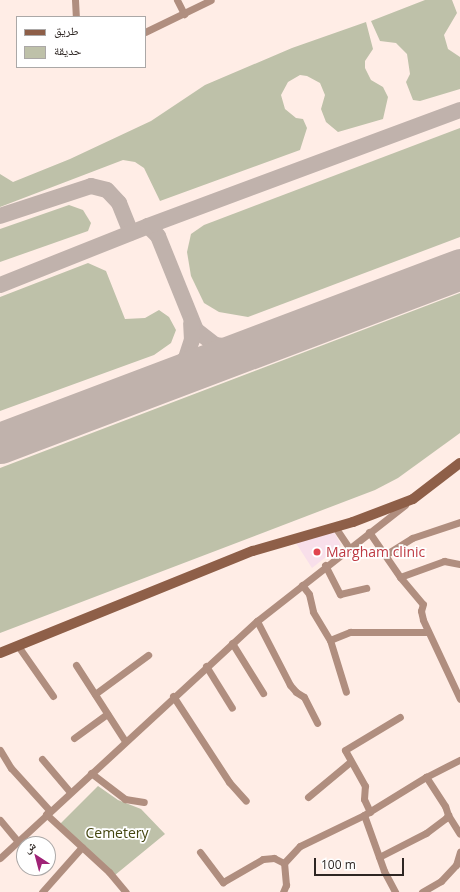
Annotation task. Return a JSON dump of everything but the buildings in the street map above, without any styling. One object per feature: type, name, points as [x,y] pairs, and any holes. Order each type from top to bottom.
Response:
[{"type":"main road","points":[[0,653],[254,551],[335,527],[413,499],[460,463]]},
{"type":"street","points":[[75,0],[76,16]]},
{"type":"street","points":[[177,0],[184,14]]},
{"type":"street","points":[[146,32],[211,0]]},
{"type":"street","points":[[21,836],[173,696],[257,621],[326,565],[413,499]]},
{"type":"street","points":[[385,554],[412,538],[460,522]]},
{"type":"street","points":[[335,527],[349,548]]},
{"type":"street","points":[[369,532],[400,577],[423,604],[421,614],[428,632],[460,699]]},
{"type":"street","points":[[400,577],[444,561],[460,564]]},
{"type":"street","points":[[326,565],[340,594],[366,588]]},
{"type":"street","points":[[302,585],[310,594],[313,612],[330,640],[346,692]]},
{"type":"street","points":[[257,621],[290,685],[296,692],[304,697],[316,723]]},
{"type":"street","points":[[330,640],[350,632],[428,632]]},
{"type":"street","points":[[232,643],[263,693]]},
{"type":"street","points":[[18,646],[53,696]]},
{"type":"street","points":[[95,694],[148,654]]},
{"type":"street","points":[[76,665],[126,741]]},
{"type":"street","points":[[206,666],[232,708]]},
{"type":"street","points":[[173,696],[229,782],[246,800]]},
{"type":"street","points":[[74,738],[107,714]]},
{"type":"street","points":[[395,892],[379,857],[364,799],[365,786],[344,753],[346,748],[400,717]]},
{"type":"street","points":[[0,750],[11,768],[48,812],[126,892]]},
{"type":"street","points":[[42,759],[70,792]]},
{"type":"street","points":[[283,892],[286,885],[284,863],[300,846],[367,813],[426,777],[460,760]]},
{"type":"street","points":[[308,797],[350,762]]},
{"type":"street","points":[[91,773],[122,797],[144,802]]},
{"type":"street","points":[[426,777],[460,834]]},
{"type":"street","points":[[379,857],[426,833],[448,815]]},
{"type":"street","points":[[0,820],[16,839]]},
{"type":"street","points":[[0,858],[16,841]]},
{"type":"street","points":[[42,892],[82,848]]},
{"type":"street","points":[[200,852],[223,882],[264,859],[274,858],[284,863]]},
{"type":"street","points":[[422,892],[440,881],[456,865],[460,852]]},
{"type":"shaded area","name":"Margham clinic","points":[[334,532],[341,545],[312,568],[294,540]]},
{"type":"green space","points":[[425,0],[452,0],[457,13],[444,35],[448,49],[460,57],[460,89],[420,101],[413,100],[406,82],[410,74],[407,54],[396,43],[380,41],[371,21]]},
{"type":"green space","points":[[366,22],[373,49],[365,61],[365,68],[371,80],[383,87],[388,97],[383,119],[338,132],[326,122],[321,109],[325,95],[320,83],[307,76],[300,75],[288,82],[281,95],[285,109],[296,118],[303,119],[307,128],[300,150],[160,201],[144,168],[135,162],[123,160],[0,207],[0,174],[13,182],[70,159],[151,121],[205,85],[292,48]]},
{"type":"green space","points":[[460,128],[460,237],[248,317],[219,312],[204,303],[191,276],[187,252],[191,234],[204,225]]},
{"type":"green space","points":[[69,205],[83,210],[91,223],[88,231],[0,262],[0,229]]},
{"type":"green space","points":[[88,263],[106,271],[125,319],[145,318],[159,310],[169,317],[176,330],[171,343],[154,355],[0,411],[0,297]]},
{"type":"green space","points":[[460,293],[460,433],[398,478],[375,490],[0,633],[0,468]]},
{"type":"green space","name":"Cemetery","points":[[98,786],[118,800],[141,809],[165,834],[115,875],[60,824]]},
{"type":"taxiway","points":[[0,285],[148,226],[460,110]]},
{"type":"taxiway","points":[[0,216],[91,186],[107,190],[119,203],[131,233]]},
{"type":"taxiway","points":[[148,226],[158,236],[196,330],[215,345],[249,349]]},
{"type":"taxiway","points":[[165,380],[186,358],[192,340],[191,323]]},
{"type":"runway","points":[[0,443],[460,269]]},
{"type":"place","name":"Margham clinic","points":[[317,552]]}]
